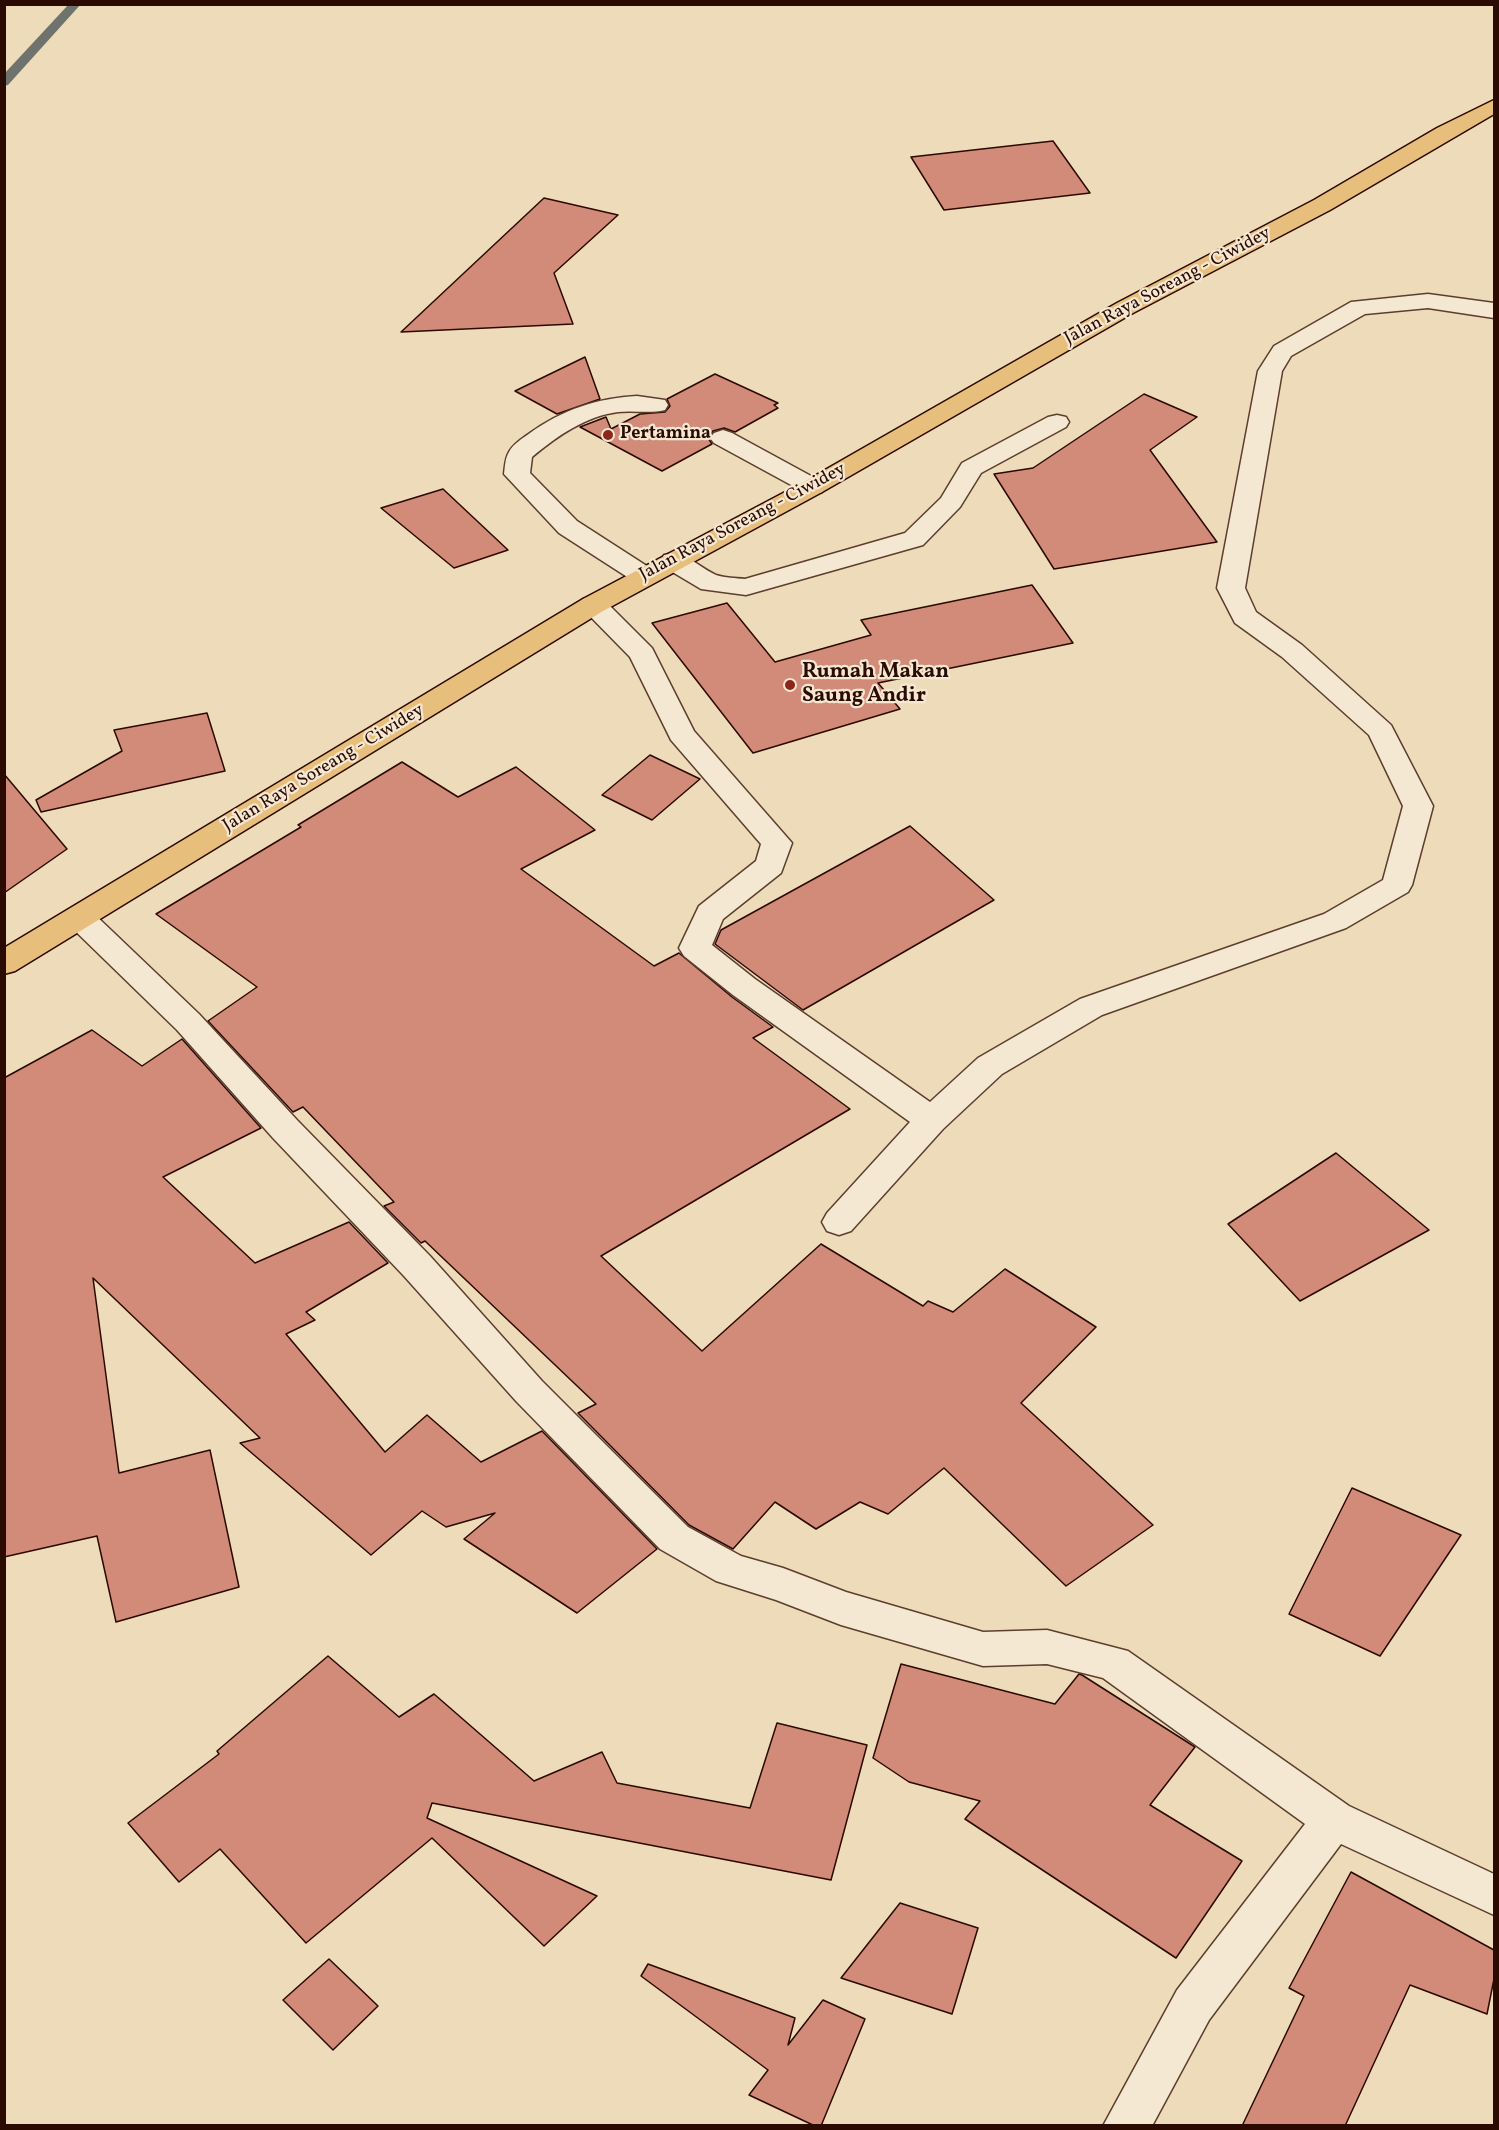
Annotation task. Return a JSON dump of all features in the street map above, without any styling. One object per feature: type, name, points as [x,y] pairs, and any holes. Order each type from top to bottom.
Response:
[{"type":"highway","name":"Jalan Raya Soreang - Ciwidey","points":[[4,963],[593,604],[813,487],[1125,309],[1322,205],[1494,106]]},
{"type":"street","points":[[839,1222],[931,1120],[990,1066],[1091,1007],[1335,921],[1397,885],[1418,806],[1381,731],[1292,651],[1245,617],[1231,588],[1270,371],[1282,351],[1359,307],[1428,301],[1494,311]]},
{"type":"street","points":[[644,576],[568,527],[517,474],[520,454],[538,437],[581,413],[618,404],[637,402],[656,405]]},
{"type":"street","points":[[673,561],[711,583],[746,587],[914,539],[951,502],[971,468],[1058,422]]},
{"type":"street","points":[[723,438],[813,487]]},
{"type":"street","points":[[593,604],[642,654],[681,734],[777,843],[770,866],[710,913],[695,948],[744,987],[931,1120]]},
{"type":"street","points":[[80,918],[188,1022],[285,1129],[417,1266],[529,1391],[674,1538],[730,1569],[874,1618],[983,1649],[1047,1647],[1114,1663],[1334,1820],[1494,1895]]},
{"type":"street","points":[[1126,2126],[1193,2004],[1334,1820]]},
{"type":"building","points":[[1053,141],[1090,193],[944,210],[911,157]]},
{"type":"building","points":[[544,198],[618,215],[554,273],[573,324],[401,332]]},
{"type":"building","points":[[585,357],[600,399],[557,414],[515,391]]},
{"type":"building","points":[[715,374],[778,403],[774,405],[778,408],[735,432],[724,428],[713,431],[708,438],[712,444],[662,471],[580,427],[606,417],[611,429],[640,414],[665,412],[670,406],[667,399]]},
{"type":"building","points":[[1144,394],[1197,417],[1150,450],[1217,542],[1054,569],[994,474],[1033,468]]},
{"type":"building","points":[[443,489],[508,550],[454,568],[381,508]]},
{"type":"building","points":[[1032,585],[1073,643],[878,683],[900,709],[753,753],[652,623],[727,603],[775,662],[871,635],[861,620]]},
{"type":"building","points":[[207,713],[225,771],[41,812],[36,800],[122,751],[114,730]]},
{"type":"building","points":[[650,755],[700,779],[652,820],[602,795]]},
{"type":"building","points":[[402,762],[458,797],[516,767],[595,830],[521,869],[654,966],[679,953],[773,1027],[753,1038],[850,1109],[601,1256],[702,1351],[821,1244],[923,1306],[928,1301],[953,1312],[1005,1269],[1096,1327],[1021,1403],[1153,1525],[1066,1586],[944,1468],[888,1514],[860,1502],[816,1529],[775,1502],[733,1549],[689,1525],[578,1413],[596,1404],[425,1241],[421,1243],[384,1206],[394,1202],[303,1107],[293,1112],[208,1021],[257,987],[156,914],[301,827],[298,825]]},
{"type":"building","points":[[4,774],[67,849],[4,893]]},
{"type":"building","points":[[910,826],[994,900],[803,1010],[715,944],[721,930]]},
{"type":"building","points":[[92,1030],[142,1066],[182,1039],[261,1128],[163,1177],[255,1263],[349,1222],[388,1263],[306,1312],[315,1320],[286,1334],[385,1452],[427,1415],[481,1462],[542,1431],[657,1549],[577,1613],[464,1539],[495,1513],[446,1527],[422,1511],[371,1555],[240,1443],[260,1438],[93,1278],[119,1473],[210,1450],[239,1587],[116,1622],[97,1536],[4,1557],[4,1078]]},
{"type":"building","points":[[1336,1153],[1429,1230],[1300,1301],[1228,1224]]},
{"type":"building","points":[[1352,1488],[1461,1535],[1380,1656],[1289,1614]]},
{"type":"building","points":[[328,1656],[399,1717],[434,1694],[534,1781],[602,1752],[617,1783],[750,1808],[777,1723],[867,1745],[831,1880],[432,1803],[427,1818],[597,1896],[544,1946],[432,1838],[306,1943],[220,1849],[179,1882],[128,1823],[219,1754],[217,1751]]},
{"type":"building","points":[[901,1664],[1055,1704],[1079,1674],[1195,1747],[1150,1805],[1242,1861],[1176,1958],[965,1819],[980,1801],[909,1782],[873,1758]]},
{"type":"building","points":[[1351,1872],[1494,1950],[1494,1979],[1487,2014],[1410,1985],[1345,2126],[1242,2126],[1304,1996],[1289,1988]]},
{"type":"building","points":[[900,1903],[978,1928],[952,2014],[841,1978]]},
{"type":"building","points":[[329,1959],[378,2006],[333,2050],[283,2000]]},
{"type":"building","points":[[648,1964],[795,2018],[788,2045],[823,2000],[865,2019],[821,2126],[815,2126],[749,2095],[768,2070],[641,1976]]},
{"type":"waterway","points":[[4,82],[76,4]]},
{"type":"place","name":"Pertamina","points":[[608,435]]},
{"type":"place","name":"Rumah Makan Saung Andir","points":[[790,685]]}]
